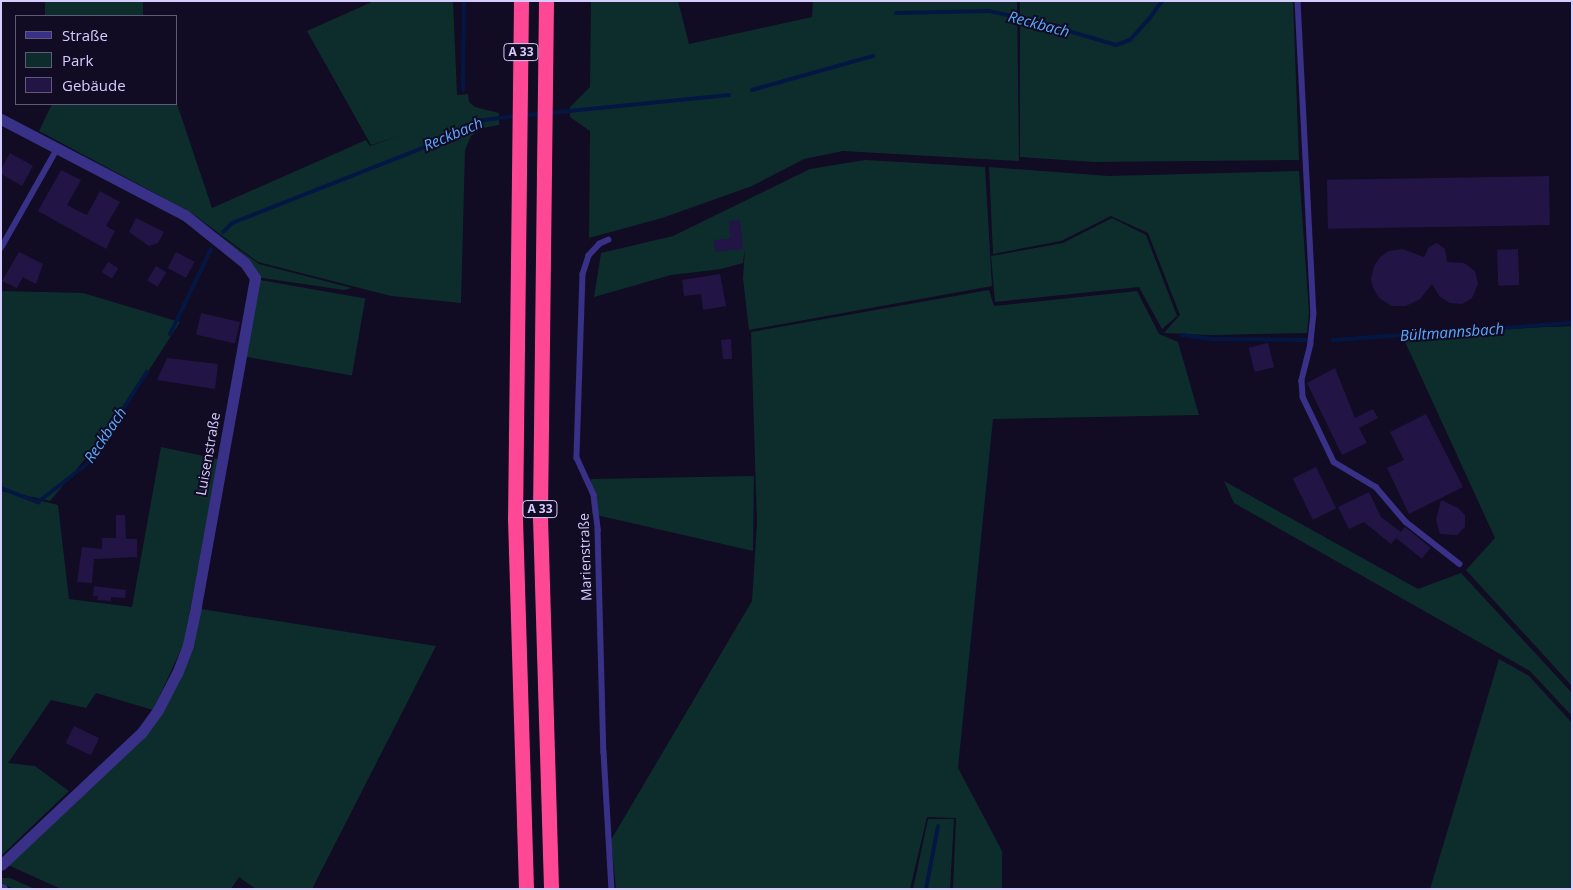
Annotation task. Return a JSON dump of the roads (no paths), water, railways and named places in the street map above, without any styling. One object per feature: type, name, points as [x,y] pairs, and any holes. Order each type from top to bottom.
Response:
[{"type":"highway","name":"A 33","points":[[521,1],[515,518],[526,889]]},
{"type":"highway","name":"A 33","points":[[546,1],[540,517],[551,889]]},
{"type":"street","name":"Luisenstraße","points":[[1,119],[184,215],[245,262],[255,278],[196,607],[188,645],[177,673],[158,710],[141,733],[1,865]]},
{"type":"lane","points":[[1298,1],[1314,313],[1312,344],[1302,380],[1303,398],[1334,462],[1376,487],[1406,522],[1460,564]]},
{"type":"lane","points":[[1,248],[57,149]]},
{"type":"lane","name":"Marienstraße","points":[[609,240],[600,244],[589,256],[583,274],[577,458],[594,495],[598,530],[604,752],[612,889]]},
{"type":"waterway","points":[[463,90],[464,1]]},
{"type":"waterway","name":"Reckbach","points":[[896,13],[989,11],[1035,21],[1116,45],[1130,40],[1162,1]]},
{"type":"waterway","name":"Reckbach","points":[[752,90],[873,56]]},
{"type":"waterway","name":"Reckbach","points":[[549,113],[729,95]]},
{"type":"waterway","name":"Reckbach","points":[[524,115],[542,114]]},
{"type":"waterway","name":"Reckbach","points":[[223,232],[232,223],[445,139],[484,120],[517,116]]},
{"type":"waterway","name":"Reckbach","points":[[170,334],[211,249]]},
{"type":"waterway","name":"Bültmannsbach","points":[[1333,340],[1572,323]]},
{"type":"waterway","name":"Bültmannsbach","points":[[1181,335],[1213,339],[1306,340]]},
{"type":"waterway","name":"Reckbach","points":[[1,488],[38,502],[87,464],[147,372]]},
{"type":"waterway","name":"Bültmannsbach","points":[[926,889],[938,826]]}]
